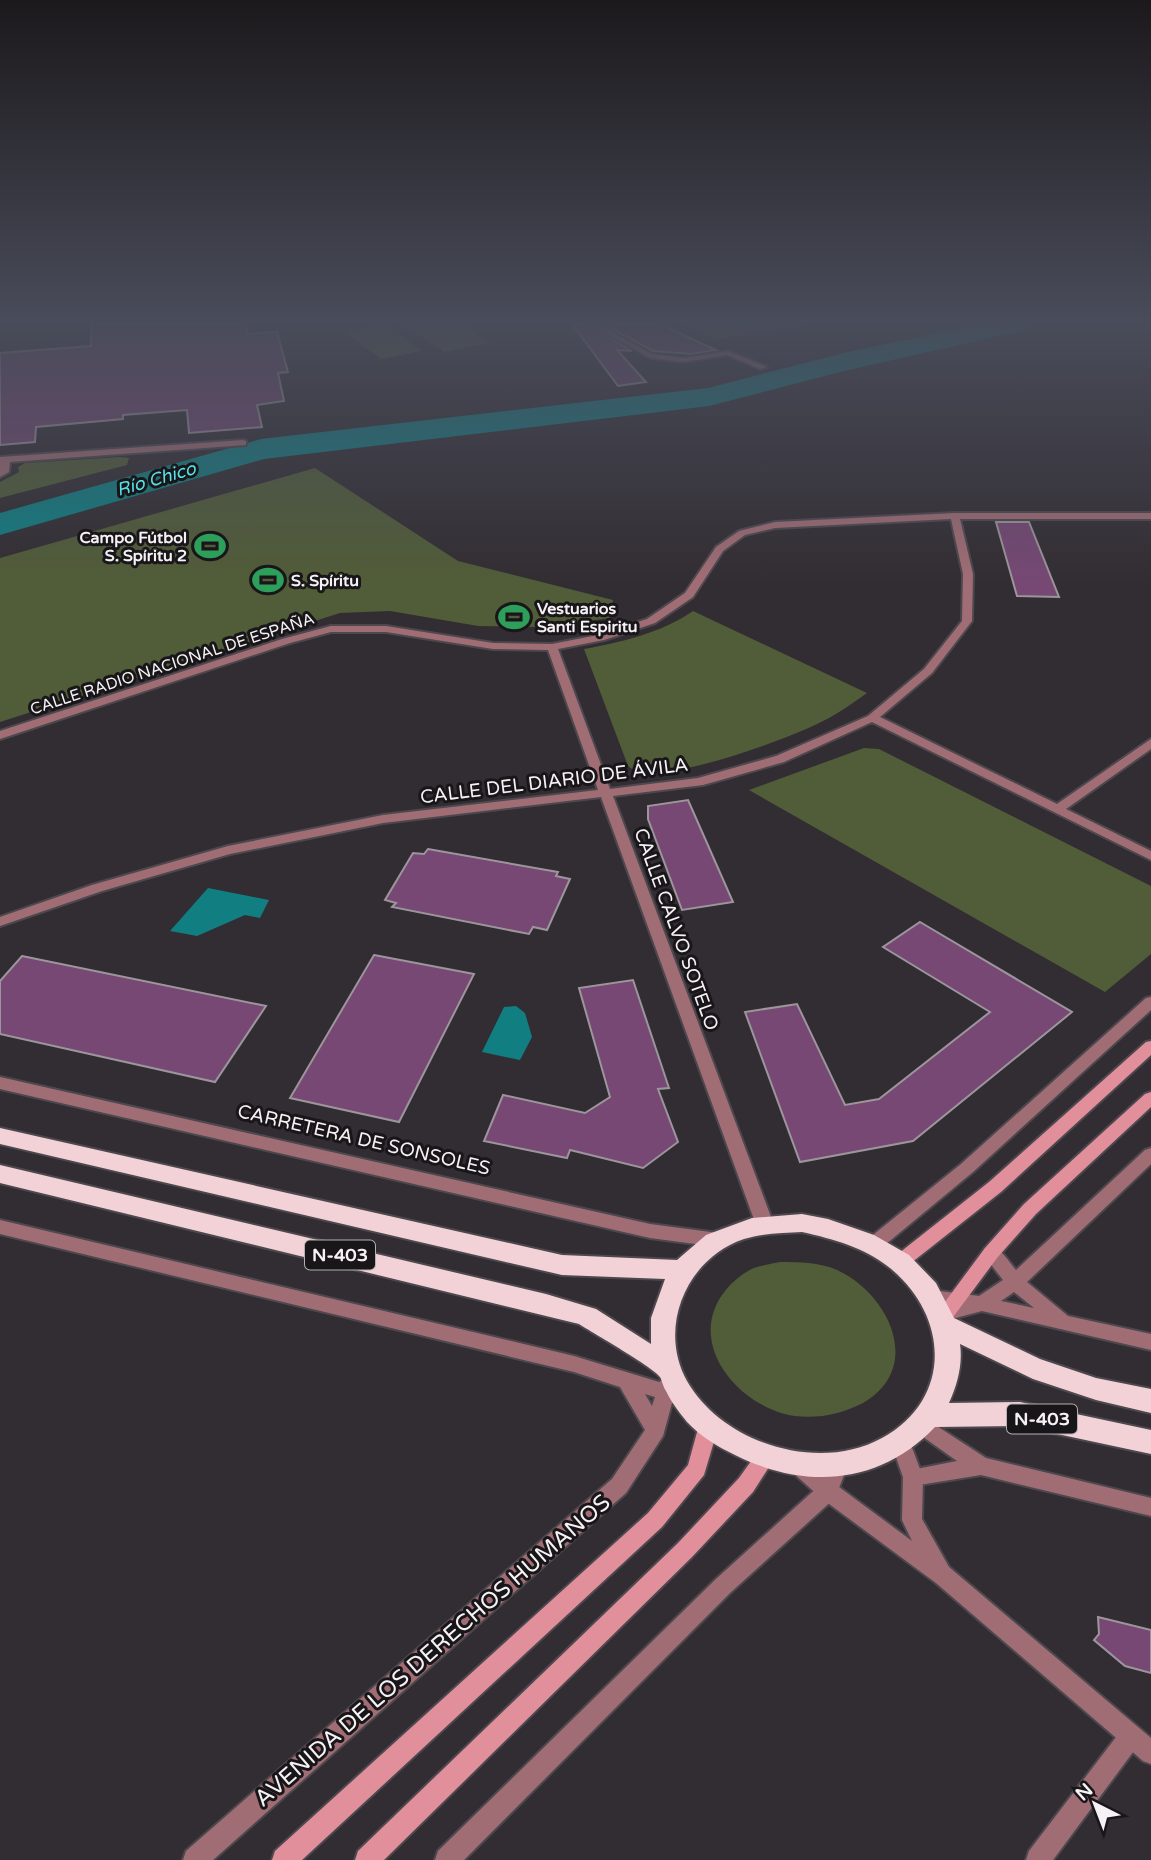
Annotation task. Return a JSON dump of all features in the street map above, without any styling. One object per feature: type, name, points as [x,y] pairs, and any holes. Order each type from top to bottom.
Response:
[{"type":"highway","name":"N-403","points":[[0,1136],[562,1265],[682,1270]]},
{"type":"highway","name":"N-403","points":[[0,1174],[587,1315],[671,1383],[709,1424],[739,1446],[797,1464],[838,1465],[878,1455],[901,1443],[927,1421],[945,1387],[949,1356],[945,1311]]},
{"type":"highway","name":"N-403","points":[[671,1383],[661,1334],[666,1300],[682,1270],[698,1253],[718,1240],[765,1225],[802,1223],[839,1230],[874,1244],[900,1262],[945,1311],[984,1342],[1033,1368],[1096,1389],[1151,1401]]},
{"type":"highway","name":"N-403","points":[[927,1421],[1020,1414],[1151,1442]]},
{"type":"main road","points":[[900,1262],[995,1187],[1151,1046]]},
{"type":"main road","points":[[945,1311],[1030,1209],[1151,1098]]},
{"type":"main road","points":[[284,1860],[655,1520],[697,1469],[709,1424]]},
{"type":"main road","points":[[367,1860],[685,1550],[746,1485],[766,1456]]},
{"type":"street","points":[[0,474],[4,472],[3,460],[243,443]]},
{"type":"street","name":"CALLE RADIO NACIONAL DE ESPAÑA","points":[[0,735],[286,641],[331,629],[386,629],[493,646],[552,647],[600,638],[651,621],[689,594],[719,549],[742,533],[775,525],[955,516],[1151,516]]},
{"type":"street","name":"CALLE DEL DIARIO DE ÁVILA","points":[[0,922],[97,888],[228,850],[383,819],[607,794],[711,779],[780,759],[872,718],[928,671],[967,621],[968,574],[955,516]]},
{"type":"street","name":"CALLE CALVO SOTELO","points":[[552,647],[765,1225]]},
{"type":"street","points":[[872,718],[1151,856]]},
{"type":"street","points":[[1057,810],[1151,743]]},
{"type":"street","points":[[874,1244],[967,1168],[1151,1002]]},
{"type":"street","name":"CARRETERA DE SONSOLES","points":[[0,1083],[650,1231],[718,1240]]},
{"type":"street","points":[[945,1311],[982,1304],[1016,1282],[1151,1154]]},
{"type":"street","points":[[0,1227],[574,1364],[626,1381],[671,1383]]},
{"type":"street","points":[[991,1253],[1016,1282],[1065,1324]]},
{"type":"street","points":[[982,1304],[1151,1342]]},
{"type":"street","points":[[626,1381],[656,1430]]},
{"type":"street","name":"AVENIDA DE LOS DERECHOS HUMANOS","points":[[195,1860],[619,1486],[656,1430],[671,1383]]},
{"type":"street","points":[[927,1421],[981,1466]]},
{"type":"street","points":[[901,1443],[913,1477],[912,1520],[943,1576]]},
{"type":"street","points":[[797,1464],[828,1491],[943,1576],[1151,1753]]},
{"type":"street","points":[[447,1860],[723,1586],[828,1491],[838,1465]]},
{"type":"street","points":[[913,1477],[981,1466],[1151,1507]]},
{"type":"street","points":[[1038,1860],[1131,1736]]},
{"type":"green space","points":[[129,458],[127,465],[0,498],[0,482],[19,472],[18,467],[25,463]]},
{"type":"green space","name":"S. Spíritu","points":[[315,468],[458,561],[613,600],[610,618],[541,627],[478,626],[390,611],[340,613],[0,722],[0,558]]},
{"type":"green space","points":[[693,611],[867,693],[824,721],[757,748],[685,769],[664,773],[637,772],[628,766],[584,649],[654,631]]},
{"type":"green space","points":[[864,748],[879,749],[1151,886],[1151,954],[1105,992],[749,790]]},
{"type":"green space","points":[[802,1262],[837,1270],[871,1295],[884,1313],[892,1332],[895,1351],[892,1370],[882,1388],[863,1403],[823,1416],[802,1417],[781,1413],[746,1394],[731,1380],[720,1364],[713,1346],[711,1328],[714,1309],[725,1291],[738,1278],[760,1266]]},
{"type":"water","points":[[208,888],[269,900],[260,918],[245,915],[197,936],[170,931]]},
{"type":"water","points":[[516,1006],[525,1013],[532,1037],[520,1060],[482,1052],[504,1007]]},
{"type":"building","points":[[0,411],[177,411],[36,427],[35,442],[0,445]]},
{"type":"building","points":[[187,411],[258,411],[262,427],[189,433]]},
{"type":"building","points":[[996,522],[1029,522],[1059,597],[1017,596]]},
{"type":"building","points":[[688,800],[733,902],[682,910],[648,819],[648,806]]},
{"type":"building","points":[[428,849],[558,872],[556,876],[570,879],[547,930],[533,927],[529,934],[392,907],[396,903],[385,900],[413,853],[424,854]]},
{"type":"building","points":[[920,922],[1072,1012],[913,1141],[800,1162],[745,1012],[797,1004],[845,1105],[879,1099],[990,1012],[883,947]]},
{"type":"building","points":[[374,955],[474,974],[399,1122],[290,1098]]},
{"type":"building","points":[[22,956],[266,1006],[215,1082],[0,1034],[0,981]]},
{"type":"building","points":[[633,980],[669,1088],[658,1089],[678,1142],[643,1168],[570,1150],[567,1158],[484,1141],[503,1095],[585,1113],[610,1097],[579,988]]},
{"type":"building","points":[[1098,1617],[1151,1630],[1151,1673],[1125,1666],[1094,1640],[1099,1634]]},
{"type":"waterway","name":"Río Chico","points":[[0,524],[261,449],[590,411]]},
{"type":"place","name":"Campo Fútbol S. Spíritu 2","points":[[210,546]]},
{"type":"place","name":"S. Spíritu","points":[[268,580]]},
{"type":"place","name":"Vestuarios Santi Espiritu","points":[[514,617]]}]
